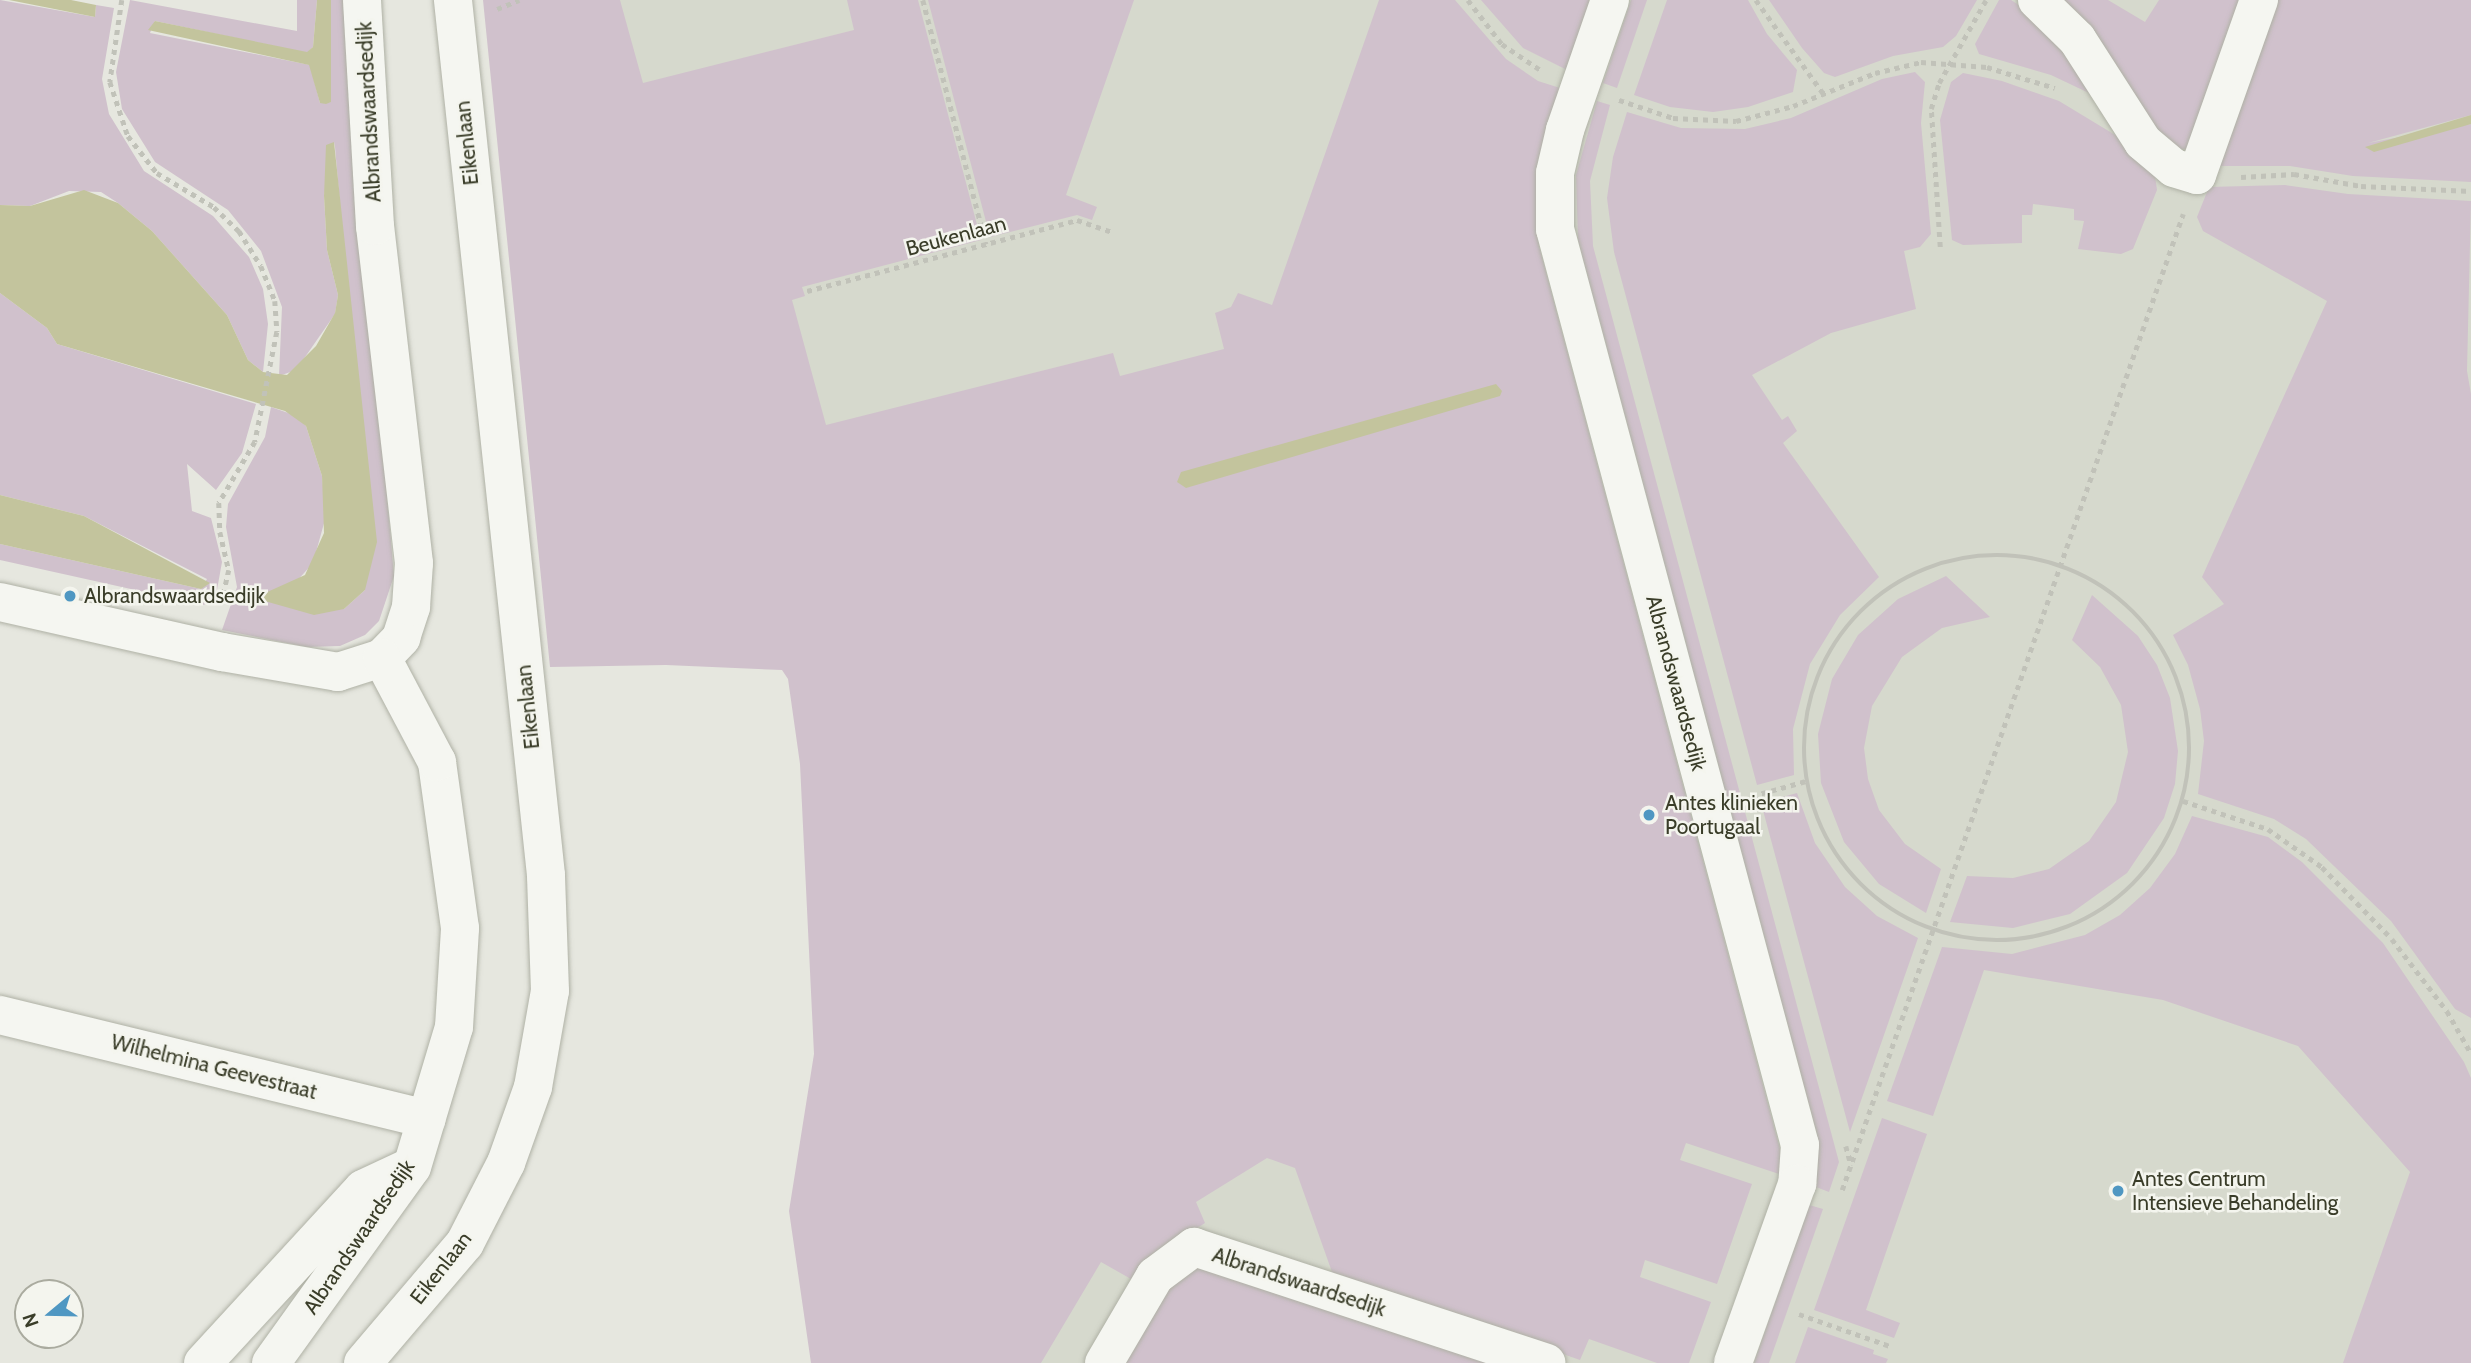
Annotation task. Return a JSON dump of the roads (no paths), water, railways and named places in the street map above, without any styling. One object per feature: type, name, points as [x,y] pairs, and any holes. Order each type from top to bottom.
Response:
[{"type":"street","name":"Albrandswaardsedijk","points":[[271,1363],[412,1167],[454,1027],[460,928],[438,762],[382,658],[406,626],[415,563],[375,226],[362,0]]},
{"type":"street","name":"Eikenlaan","points":[[363,1363],[465,1243],[506,1163],[533,1087],[550,991],[546,875],[453,0]]},
{"type":"street","name":"Albrandswaardsedijk","points":[[1610,0],[1580,86],[1556,173],[1555,229],[1564,272],[1800,1145],[1797,1184],[1733,1363]]},
{"type":"street","points":[[2037,0],[2077,39],[2143,142],[2175,168],[2197,174],[2259,0]]},
{"type":"street","points":[[0,602],[206,648],[338,672],[382,658]]},
{"type":"street","name":"Wilhelmina Geevestraat","points":[[0,1015],[427,1119]]},
{"type":"street","points":[[203,1363],[363,1189],[412,1167]]},
{"type":"street","name":"Albrandswaardsedijk","points":[[1104,1363],[1155,1276],[1194,1247],[1546,1363]]},
{"type":"place","name":"Albrandswaardsedijk","points":[[70,596]]},
{"type":"place","name":"Antes klinieken Poortugaal","points":[[1649,815]]},
{"type":"place","name":"Antes Centrum Intensieve Behandeling","points":[[2118,1191]]}]
